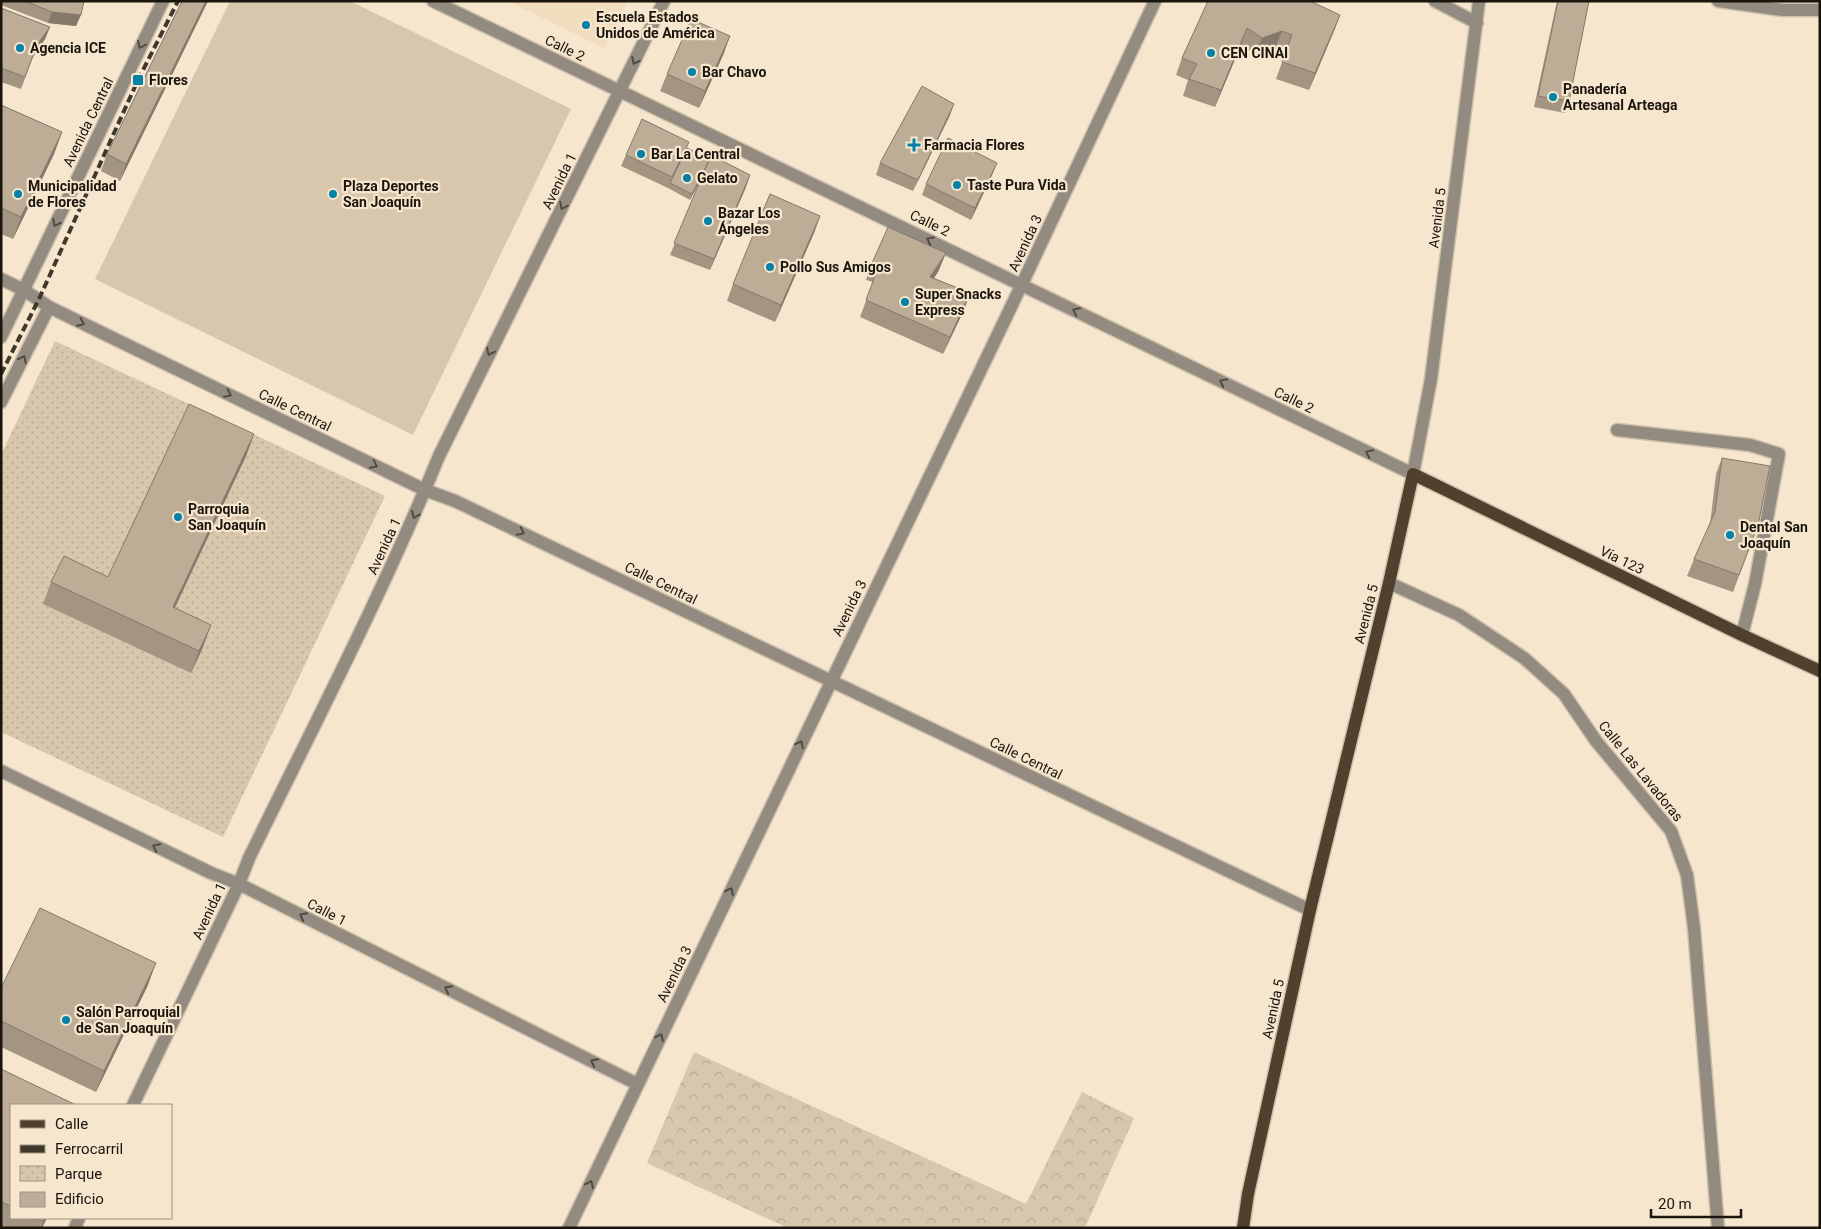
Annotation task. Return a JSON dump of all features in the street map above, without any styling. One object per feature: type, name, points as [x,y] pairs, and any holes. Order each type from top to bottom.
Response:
[{"type":"main road","name":"Avenida 5","points":[[1243,1228],[1248,1194],[1310,910],[1389,583],[1413,474]]},
{"type":"main road","name":"Vía 123","points":[[1413,474],[1742,635],[1820,671]]},
{"type":"street","name":"Avenida Central","points":[[1,336],[162,1]]},
{"type":"street","name":"Calle 2","points":[[433,1],[1413,474]]},
{"type":"street","name":"Avenida 1","points":[[133,1104],[239,884],[249,858],[351,652],[414,518],[439,456],[664,1]]},
{"type":"street","name":"Avenida 3","points":[[569,1228],[1022,284],[1155,1]]},
{"type":"street","points":[[1435,1],[1477,22]]},
{"type":"street","name":"Avenida 5","points":[[1413,474],[1431,379],[1479,1]]},
{"type":"street","points":[[1718,1],[1782,10],[1820,10]]},
{"type":"street","name":"Calle Central","points":[[1,279],[24,290],[49,307],[425,490],[455,501],[1310,910]]},
{"type":"street","points":[[1,402],[49,307]]},
{"type":"street","points":[[1617,430],[1750,445],[1779,454],[1755,584],[1742,635]]},
{"type":"street","name":"Calle Las Lavadoras","points":[[1389,583],[1459,615],[1524,658],[1564,694],[1596,741],[1671,831],[1687,875],[1694,928],[1718,1228]]},
{"type":"street","name":"Calle 1","points":[[1,772],[211,873],[239,884],[637,1084]]},
{"type":"shaded area","name":"Escuela Estados Unidos de América","points":[[508,1],[627,1],[604,48]]},
{"type":"green space","name":"Plaza Deportes San Joaquín","points":[[230,1],[350,1],[571,109],[413,435],[95,279]]},
{"type":"green space","points":[[55,341],[385,496],[223,837],[1,732],[1,455]]},
{"type":"green space","points":[[694,1052],[1026,1204],[1082,1092],[1134,1118],[1085,1228],[788,1228],[647,1163]]},
{"type":"building","points":[[25,1],[84,1],[81,15],[52,12]]},
{"type":"building","name":"Flores","points":[[182,1],[206,1],[126,164],[107,154]]},
{"type":"building","name":"CEN CINAI","points":[[1208,1],[1310,1],[1340,15],[1315,73],[1282,62],[1292,35],[1282,31],[1262,38],[1247,28],[1221,90],[1189,79],[1197,64],[1182,58]]},
{"type":"building","points":[[1558,1],[1589,1],[1569,101],[1538,96]]},
{"type":"building","name":"Agencia ICE","points":[[1,8],[50,27],[37,45],[25,77],[1,68]]},
{"type":"building","name":"Bar Chavo","points":[[691,19],[730,36],[705,91],[667,74]]},
{"type":"building","name":"Farmacia Flores","points":[[922,86],[954,104],[918,180],[880,163]]},
{"type":"building","name":"Municipalidad de Flores","points":[[1,105],[62,132],[21,217],[1,208]]},
{"type":"building","points":[[642,119],[689,142],[672,177],[626,155]]},
{"type":"building","name":"Taste Pura Vida","points":[[948,138],[997,163],[975,208],[926,184]]},
{"type":"building","name":"Gelato","points":[[687,148],[710,159],[692,194],[670,183]]},
{"type":"building","name":"Bazar Los Ángeles","points":[[711,155],[750,175],[714,259],[674,243]]},
{"type":"building","name":"Pollo Sus Amigos","points":[[770,194],[820,216],[781,305],[733,284]]},
{"type":"building","name":"Super Snacks Express","points":[[888,227],[946,253],[930,277],[970,293],[950,337],[866,300],[879,265],[872,263]]},
{"type":"building","name":"Parroquia San Joaquín","points":[[189,404],[254,434],[173,607],[211,625],[199,651],[51,582],[64,556],[108,577]]},
{"type":"building","name":"Dental San Joaquín","points":[[1722,458],[1770,466],[1758,525],[1739,575],[1694,559],[1715,512]]},
{"type":"building","name":"Salón Parroquial de San Joaquín","points":[[40,908],[156,963],[104,1071],[1,1021],[1,988]]},
{"type":"building","points":[[1,1069],[74,1104],[10,1104],[10,1206],[1,1202]]},
{"type":"railway","points":[[1,374],[39,299],[138,80],[178,1]]},
{"type":"place","name":"Escuela Estados Unidos de América","points":[[586,25]]},
{"type":"place","name":"Agencia ICE","points":[[20,48]]},
{"type":"place","name":"CEN CINAI","points":[[1211,53]]},
{"type":"place","name":"Bar Chavo","points":[[692,72]]},
{"type":"place","name":"Flores","points":[[138,80]]},
{"type":"place","name":"Panadería Artesanal Arteaga","points":[[1553,97]]},
{"type":"place","name":"Farmacia Flores","points":[[914,145]]},
{"type":"place","name":"Bar La Central","points":[[641,154]]},
{"type":"place","name":"Gelato","points":[[687,178]]},
{"type":"place","name":"Taste Pura Vida","points":[[957,185]]},
{"type":"place","name":"Municipalidad de Flores","points":[[18,194]]},
{"type":"place","name":"Plaza Deportes San Joaquín","points":[[333,194]]},
{"type":"place","name":"Bazar Los Ángeles","points":[[708,221]]},
{"type":"place","name":"Pollo Sus Amigos","points":[[770,267]]},
{"type":"place","name":"Super Snacks Express","points":[[905,302]]},
{"type":"place","name":"Parroquia San Joaquín","points":[[178,517]]},
{"type":"place","name":"Dental San Joaquín","points":[[1730,535]]},
{"type":"place","name":"Salón Parroquial de San Joaquín","points":[[66,1020]]}]
